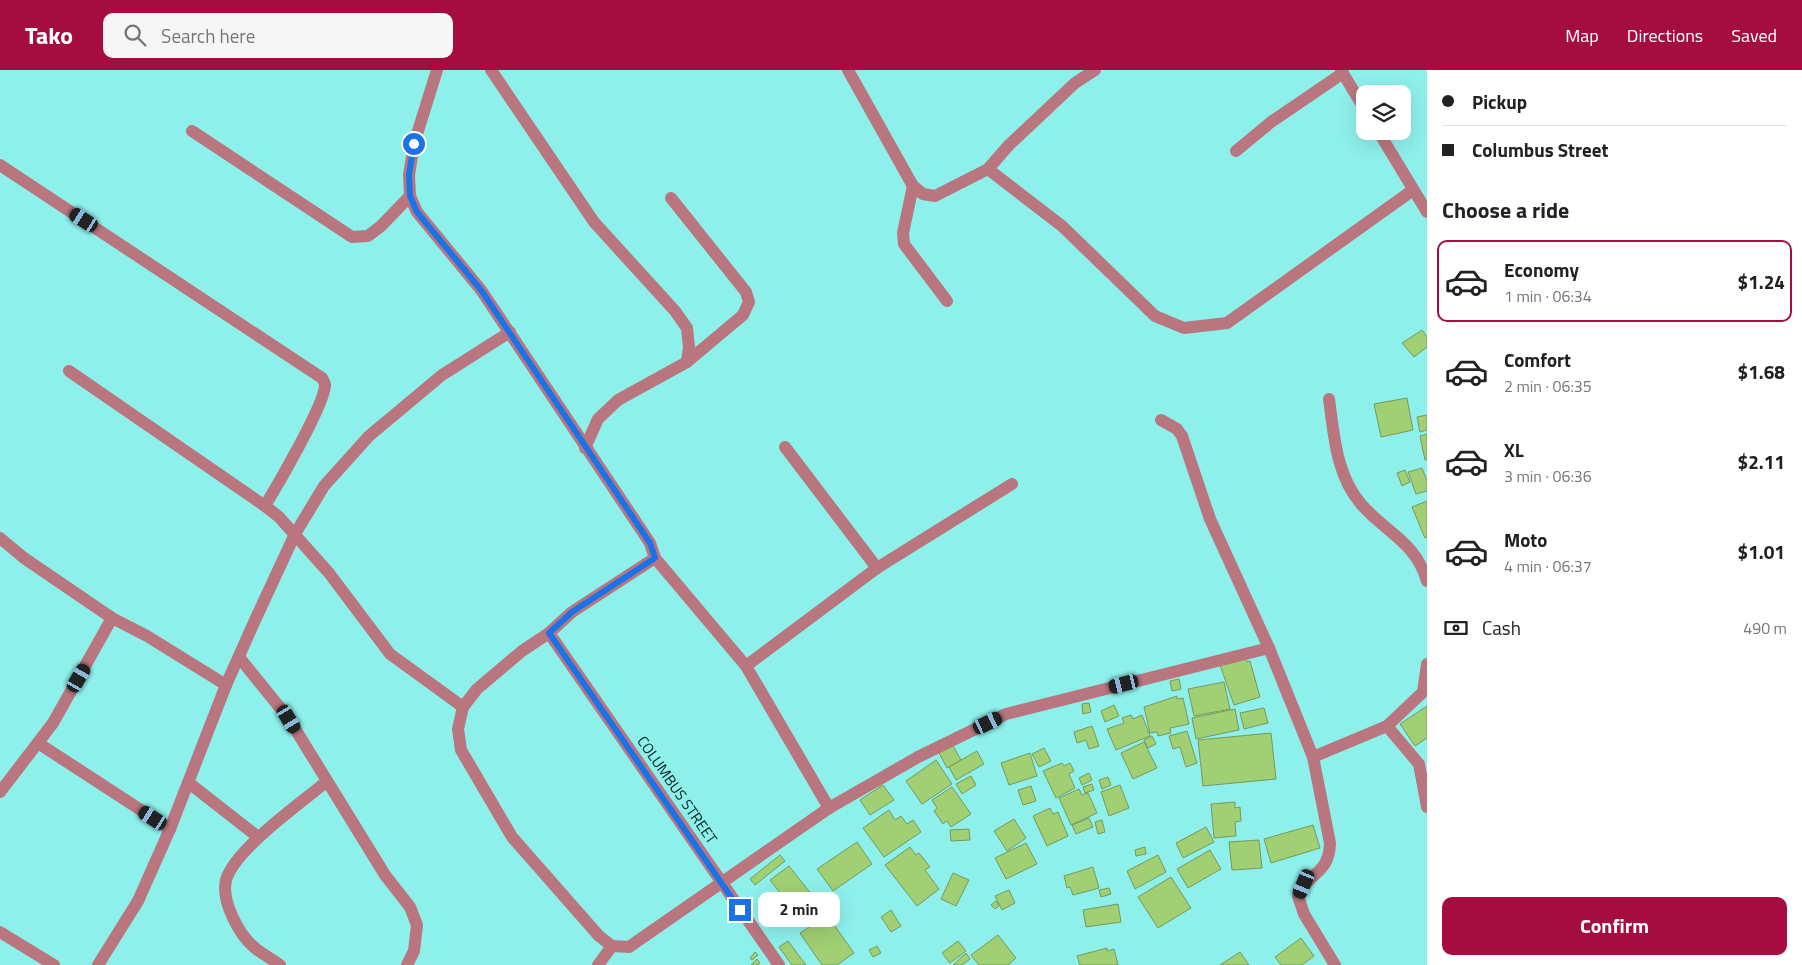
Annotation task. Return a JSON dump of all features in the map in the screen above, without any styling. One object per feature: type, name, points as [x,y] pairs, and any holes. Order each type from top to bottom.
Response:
[{"type":"street","points":[[437,70],[414,144],[409,175],[410,196],[417,212],[481,290],[510,332],[585,448],[650,543],[655,558],[746,666],[829,808]]},
{"type":"street","points":[[491,70],[594,222],[675,311],[687,328],[689,347],[687,362]]},
{"type":"street","points":[[848,70],[913,186],[923,194],[935,196],[988,169],[1009,145],[1069,89],[1095,70]]},
{"type":"street","points":[[1236,151],[1271,122],[1342,72],[1356,95]]},
{"type":"street","points":[[192,131],[352,237],[368,236],[381,226],[410,196]]},
{"type":"street","points":[[1383,140],[1427,212]]},
{"type":"street","points":[[0,165],[322,378],[325,386],[315,412],[284,475],[265,506]]},
{"type":"street","points":[[988,169],[1062,226],[1155,316],[1184,328],[1227,323],[1413,190]]},
{"type":"street","points":[[913,186],[903,233],[904,244],[947,301]]},
{"type":"street","points":[[585,448],[598,419],[618,400],[687,362],[743,315],[749,302],[746,292],[671,198]]},
{"type":"street","points":[[98,965],[138,902],[189,783],[226,685],[295,534],[324,486],[369,436],[442,375],[510,332]]},
{"type":"street","points":[[69,371],[265,506],[295,534],[330,573],[390,654],[462,707]]},
{"type":"street","points":[[1329,399],[1335,444],[1344,478],[1360,503],[1409,546],[1423,566],[1427,581]]},
{"type":"street","points":[[1161,420],[1177,429],[1182,436],[1210,519],[1269,648],[1313,757],[1330,843],[1330,855],[1326,865],[1304,884],[1298,896],[1304,914],[1334,965]]},
{"type":"street","points":[[785,448],[877,568]]},
{"type":"street","points":[[746,666],[877,568],[1012,484]]},
{"type":"street","points":[[0,538],[24,558],[112,618],[147,636],[226,685]]},
{"type":"street","points":[[655,558],[572,612],[549,633],[522,651],[484,683],[462,707],[458,729],[462,750],[512,837],[599,936],[612,946],[629,947],[829,808],[918,757],[1006,714],[1269,648]]},
{"type":"street","points":[[0,792],[4,778],[38,743],[53,723],[112,618]]},
{"type":"street","name":"COLUMBUS STREET","points":[[549,633],[779,965]]},
{"type":"street","points":[[240,657],[289,719],[326,782],[385,875],[410,907],[417,925],[414,952],[407,965]]},
{"type":"street","points":[[1313,757],[1387,726],[1423,692],[1427,664]]},
{"type":"street","points":[[1387,726],[1419,764],[1427,807]]},
{"type":"street","points":[[38,743],[170,829]]},
{"type":"street","points":[[280,965],[253,947],[247,940],[232,913],[227,897],[226,881],[230,870],[258,837],[326,782]]},
{"type":"street","points":[[189,783],[258,837]]},
{"type":"street","points":[[0,932],[54,965]]},
{"type":"street","points":[[598,965],[612,946]]},
{"type":"building","points":[[1422,330],[1427,337],[1427,347],[1414,357],[1402,343]]},
{"type":"building","points":[[1407,398],[1413,430],[1381,437],[1374,404]]},
{"type":"building","points":[[1427,415],[1427,430],[1420,432],[1417,417]]},
{"type":"building","points":[[1427,434],[1427,460],[1425,460],[1420,436]]},
{"type":"building","points":[[1422,468],[1427,481],[1427,491],[1416,494],[1408,472]]},
{"type":"building","points":[[1405,470],[1410,482],[1402,486],[1397,473]]},
{"type":"building","points":[[1427,501],[1427,537],[1425,538],[1412,507]]},
{"type":"building","points":[[1244,654],[1247,662],[1250,661],[1260,697],[1234,705],[1219,662]]},
{"type":"building","points":[[1179,679],[1181,689],[1172,691],[1170,681]]},
{"type":"building","points":[[1224,682],[1230,709],[1194,716],[1188,689]]},
{"type":"building","points":[[1177,696],[1177,699],[1183,698],[1189,724],[1170,728],[1171,733],[1158,736],[1157,732],[1150,733],[1144,707]]},
{"type":"building","points":[[1089,703],[1091,712],[1083,714],[1082,704]]},
{"type":"building","points":[[1114,705],[1119,716],[1105,722],[1101,711]]},
{"type":"building","points":[[1427,706],[1427,738],[1415,746],[1400,724]]},
{"type":"building","points":[[1264,708],[1268,723],[1244,729],[1240,713]]},
{"type":"building","points":[[1235,709],[1239,730],[1196,739],[1192,718]]},
{"type":"building","points":[[1131,715],[1133,719],[1142,715],[1150,736],[1116,750],[1107,729],[1124,723],[1122,718]]},
{"type":"building","points":[[1092,726],[1099,746],[1089,749],[1086,740],[1077,743],[1074,732]]},
{"type":"building","points":[[1187,731],[1197,763],[1186,767],[1180,747],[1173,749],[1169,736]]},
{"type":"building","points":[[1271,733],[1276,779],[1203,786],[1198,740]]},
{"type":"building","points":[[1152,736],[1156,744],[1148,748],[1144,740]]},
{"type":"building","points":[[1144,742],[1157,768],[1133,779],[1121,753]]},
{"type":"building","points":[[952,744],[961,760],[947,768],[938,751]]},
{"type":"building","points":[[1044,748],[1051,761],[1039,767],[1032,754]]},
{"type":"building","points":[[977,751],[984,764],[956,780],[949,767]]},
{"type":"building","points":[[1030,753],[1037,776],[1009,785],[1001,763]]},
{"type":"building","points":[[936,760],[952,784],[922,804],[906,781]]},
{"type":"building","points":[[1062,763],[1064,766],[1070,763],[1074,771],[1069,774],[1075,788],[1056,798],[1043,771]]},
{"type":"building","points":[[1089,773],[1092,780],[1082,785],[1079,778]]},
{"type":"building","points":[[971,776],[976,785],[962,794],[956,784]]},
{"type":"building","points":[[1108,777],[1111,785],[1102,789],[1099,780]]},
{"type":"building","points":[[1092,784],[1094,790],[1085,793],[1083,787]]},
{"type":"building","points":[[883,785],[894,800],[870,815],[860,800]]},
{"type":"building","points":[[1120,785],[1129,808],[1109,816],[1101,792]]},
{"type":"building","points":[[1031,786],[1036,801],[1023,805],[1018,790]]},
{"type":"building","points":[[952,787],[971,814],[951,827],[947,821],[943,824],[934,811],[937,808],[932,800]]},
{"type":"building","points":[[1079,789],[1082,795],[1088,793],[1097,813],[1071,825],[1059,798]]},
{"type":"building","points":[[1235,802],[1235,808],[1240,807],[1241,821],[1235,822],[1236,836],[1214,838],[1211,804]]},
{"type":"building","points":[[1050,808],[1053,814],[1058,812],[1068,836],[1047,846],[1033,816]]},
{"type":"building","points":[[889,810],[895,820],[901,816],[907,824],[913,820],[921,832],[884,857],[863,828]]},
{"type":"building","points":[[1089,818],[1093,827],[1076,834],[1072,825]]},
{"type":"building","points":[[1014,819],[1026,838],[1007,851],[994,831]]},
{"type":"building","points":[[1102,820],[1105,832],[1098,834],[1095,822]]},
{"type":"building","points":[[1313,825],[1320,848],[1271,863],[1264,839]]},
{"type":"building","points":[[1206,827],[1214,842],[1183,858],[1176,843]]},
{"type":"building","points":[[969,829],[970,840],[951,841],[950,830]]},
{"type":"building","points":[[1259,840],[1262,868],[1232,870],[1229,842]]},
{"type":"building","points":[[857,842],[872,864],[833,891],[817,869]]},
{"type":"building","points":[[1026,843],[1037,864],[1006,879],[995,858]]},
{"type":"building","points":[[910,847],[916,855],[919,853],[930,867],[925,870],[939,889],[917,906],[885,865]]},
{"type":"building","points":[[1145,847],[1146,854],[1136,856],[1135,850]]},
{"type":"building","points":[[1210,850],[1221,869],[1188,888],[1177,869]]},
{"type":"building","points":[[780,855],[785,861],[755,885],[750,879]]},
{"type":"building","points":[[1158,855],[1166,872],[1135,889],[1127,871]]},
{"type":"building","points":[[789,866],[816,900],[797,914],[770,880]]},
{"type":"building","points":[[1093,867],[1099,888],[1073,895],[1070,887],[1067,888],[1064,876]]},
{"type":"building","points":[[953,873],[969,880],[956,906],[941,899]]},
{"type":"building","points":[[1171,877],[1191,908],[1158,928],[1138,897]]},
{"type":"building","points":[[1109,888],[1111,894],[1101,897],[1099,890]]},
{"type":"building","points":[[1009,890],[1015,903],[1002,910],[995,896]]},
{"type":"building","points":[[996,901],[999,906],[995,909],[991,905]]},
{"type":"building","points":[[1118,904],[1121,922],[1086,927],[1083,910]]},
{"type":"building","points":[[891,910],[901,926],[891,932],[881,917]]},
{"type":"building","points":[[827,915],[854,953],[837,965],[822,965],[800,933]]},
{"type":"building","points":[[998,935],[1016,958],[1008,965],[979,965],[971,955]]},
{"type":"building","points":[[1301,938],[1314,956],[1302,965],[1281,965],[1275,957]]},
{"type":"building","points":[[788,941],[806,965],[792,965],[779,947]]},
{"type":"building","points":[[958,941],[966,951],[950,963],[942,953]]},
{"type":"building","points":[[877,946],[881,953],[873,957],[869,950]]},
{"type":"building","points":[[1107,948],[1107,951],[1114,949],[1118,965],[1080,965],[1077,956]]},
{"type":"building","points":[[755,952],[758,955],[752,960],[750,958]]},
{"type":"building","points":[[1240,952],[1249,965],[1220,965]]},
{"type":"building","points":[[966,953],[970,959],[962,965],[953,965]]},
{"type":"building","points":[[757,959],[760,963],[758,965],[751,965]]},
{"type":"route","points":[[414,144],[409,175],[410,196],[417,212],[481,290],[510,332],[585,448],[650,543],[655,558],[572,612],[549,633],[740,910]]}]
